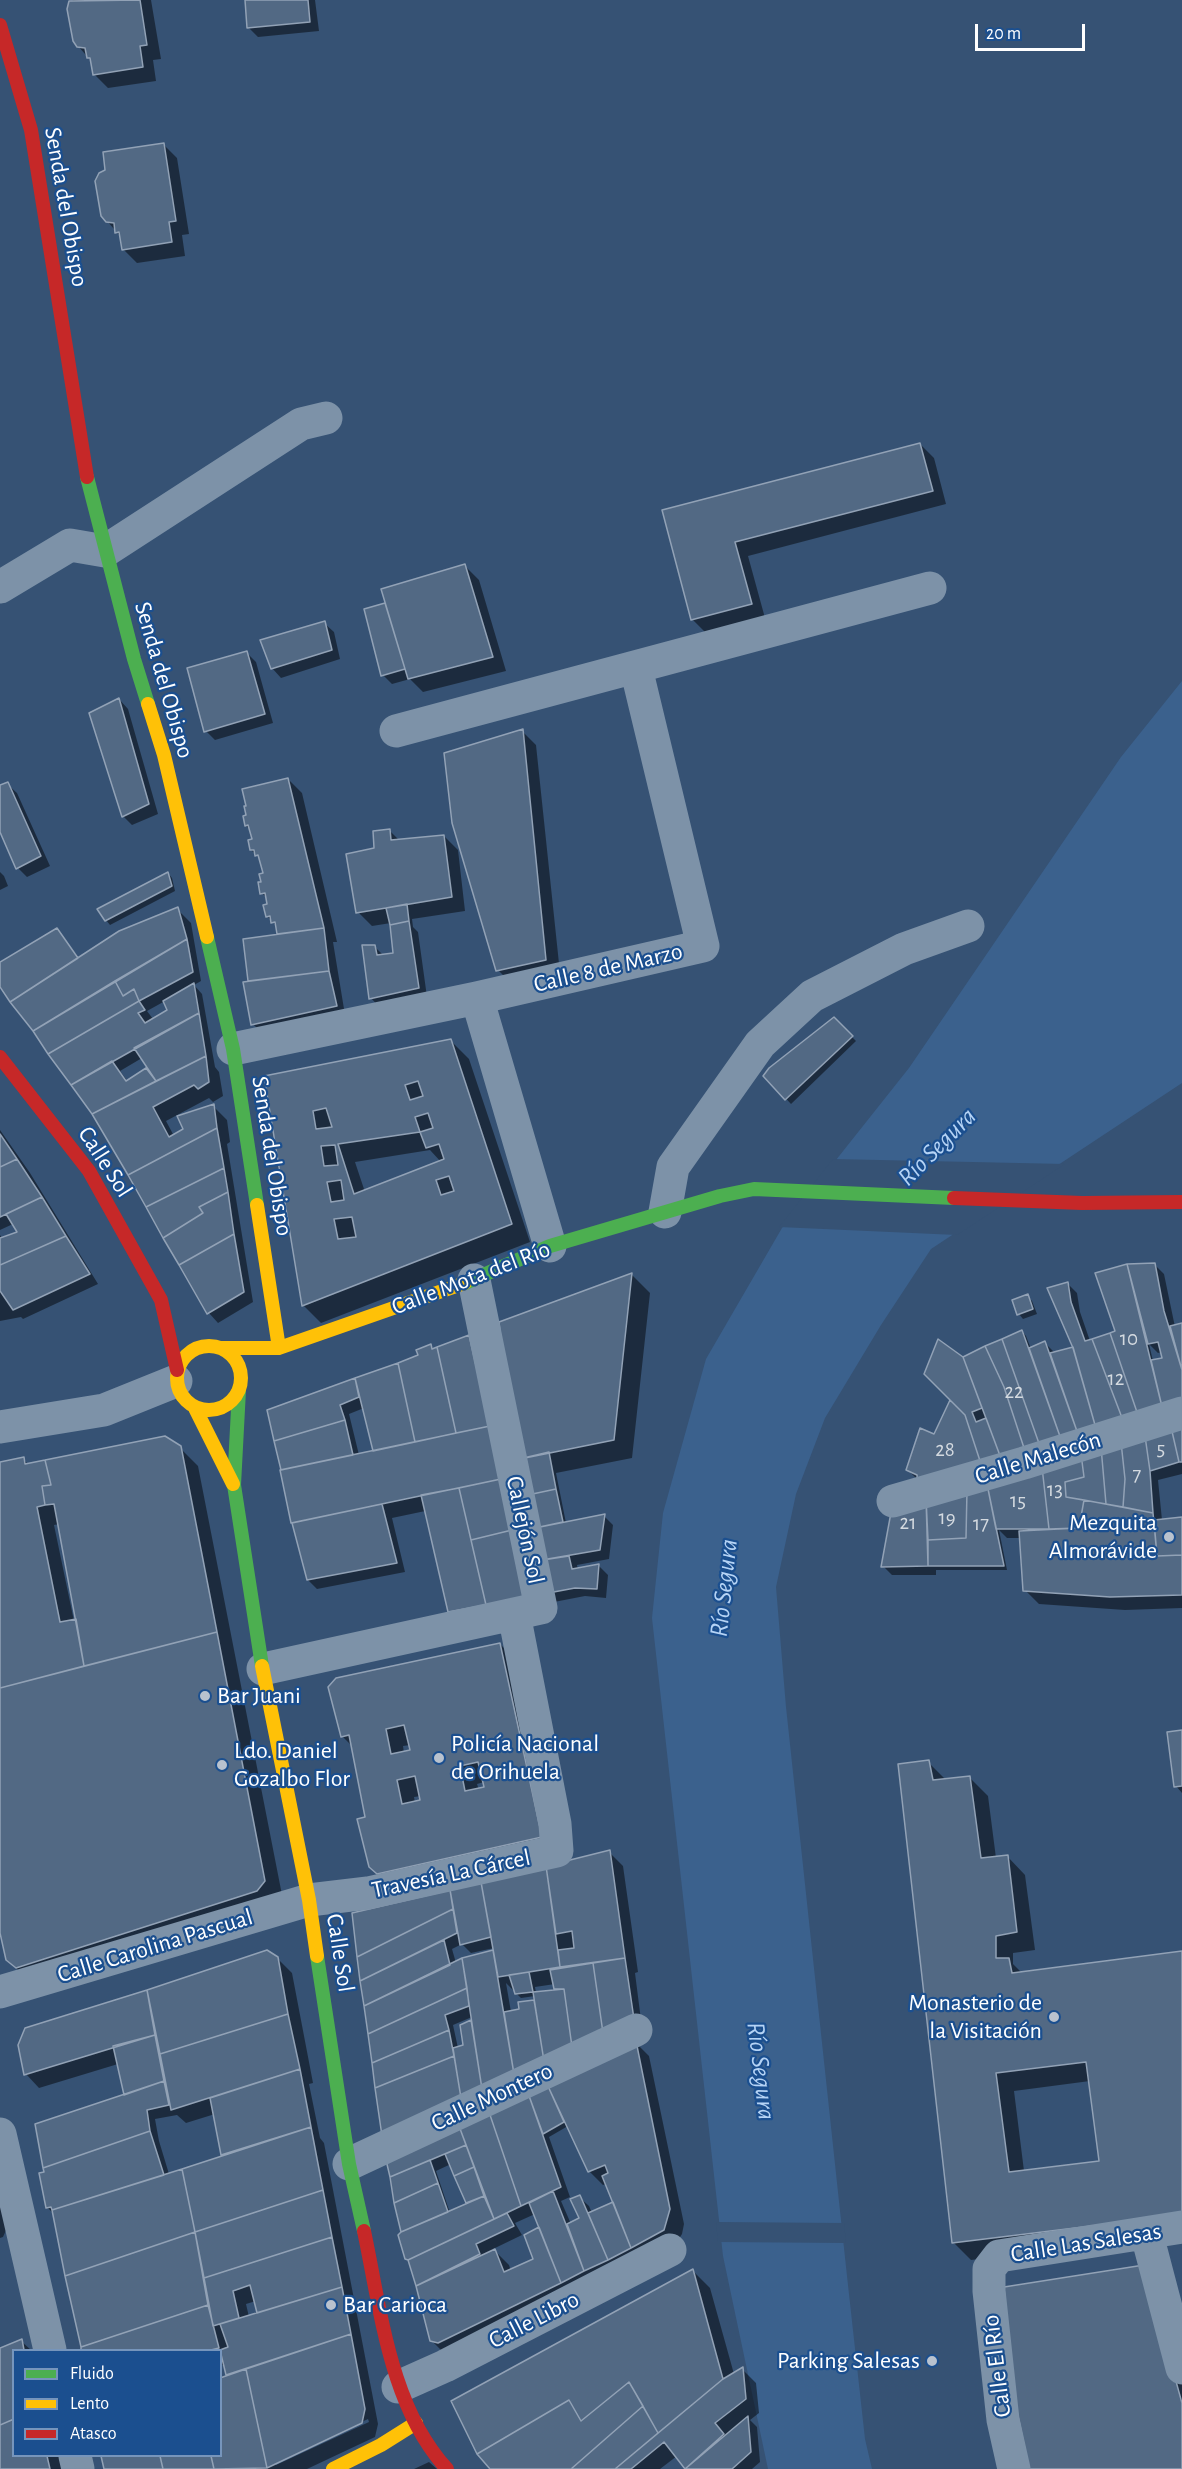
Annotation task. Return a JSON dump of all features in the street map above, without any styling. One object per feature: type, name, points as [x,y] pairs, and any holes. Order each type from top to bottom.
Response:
[{"type":"street","name":"Senda del Obispo","points":[[0,25],[31,129],[89,490],[134,659],[164,755],[233,1049],[279,1348]]},
{"type":"street","points":[[0,587],[70,545],[105,551],[302,424],[326,418]]},
{"type":"street","points":[[396,731],[930,588]]},
{"type":"street","name":"Calle 8 de Marzo","points":[[233,1049],[477,998],[703,946],[636,668]]},
{"type":"street","points":[[665,1212],[673,1167],[760,1044],[812,996],[904,949],[968,926]]},
{"type":"street","points":[[477,998],[550,1246]]},
{"type":"street","name":"Calle Sol","points":[[0,1057],[89,1171],[160,1300],[177,1375]]},
{"type":"street","name":"Calle Mota del Río","points":[[216,1347],[279,1348],[474,1280],[550,1246],[720,1196],[754,1189],[1082,1203],[1179,1201]]},
{"type":"street","name":"Callejón Sol","points":[[263,1669],[541,1608],[474,1280]]},
{"type":"street","name":"Calle Sol","points":[[160,1300],[177,1315]]},
{"type":"street","points":[[194,1330],[216,1347],[230,1354],[236,1361],[240,1385],[234,1399],[217,1410],[206,1411],[195,1408],[185,1401],[179,1392],[177,1375],[182,1360],[189,1352],[199,1347],[216,1347]]},
{"type":"street","name":"Calle Mota del Río","points":[[240,1385],[279,1348]]},
{"type":"street","points":[[0,1427],[104,1410],[177,1375]]},
{"type":"street","name":"Calle Sol","points":[[240,1385],[234,1485],[263,1669],[309,1900],[348,2164],[398,2387],[435,2456],[447,2469]]},
{"type":"street","name":"Calle Sol","points":[[195,1408],[234,1485]]},
{"type":"street","name":"Calle Malecón","points":[[893,1501],[1024,1463],[1182,1413]]},
{"type":"street","name":"Travesía La Cárcel","points":[[309,1900],[368,1893],[557,1851],[555,1824],[514,1614]]},
{"type":"street","name":"Calle Carolina Pascual","points":[[0,1992],[309,1900]]},
{"type":"street","name":"Calle Montero","points":[[348,2164],[636,2030]]},
{"type":"street","points":[[0,2134],[12,2248],[50,2349]]},
{"type":"street","name":"Calle Las Salesas","points":[[992,2263],[999,2256],[1147,2235],[1182,2227]]},
{"type":"street","points":[[1147,2235],[1182,2368]]},
{"type":"street","name":"Calle Libro","points":[[398,2387],[445,2366],[670,2250]]},
{"type":"street","name":"Calle El Río","points":[[992,2263],[988,2278],[990,2303],[1003,2420],[1014,2469]]},
{"type":"street","points":[[333,2469],[381,2445],[416,2423]]},
{"type":"water","name":"Río Segura","points":[[1182,681],[1182,1083],[931,1249],[881,1325],[825,1418],[796,1494],[776,1587],[786,1707],[847,2276],[865,2439],[872,2469],[768,2469],[723,2256],[652,1618],[663,1513],[706,1359],[782,1228],[909,1068],[1121,757]]},
{"type":"pier","points":[[833,1159],[1065,1164],[957,1235],[779,1227]]},
{"type":"pier","points":[[716,2222],[844,2223],[846,2243],[718,2242]]},
{"type":"building","points":[[140,0],[147,45],[140,46],[143,67],[93,75],[90,58],[87,58],[85,48],[77,47],[73,41],[67,9],[69,1]]},
{"type":"building","points":[[245,0],[308,0],[310,22],[247,28]]},
{"type":"building","points":[[164,143],[176,221],[169,222],[172,242],[122,250],[119,232],[115,233],[114,223],[106,222],[101,216],[95,181],[99,173],[105,170],[103,152]]},
{"type":"building","points":[[920,443],[933,491],[735,542],[752,604],[691,620],[662,510]]},
{"type":"building","points":[[465,564],[493,657],[408,679],[381,589]]},
{"type":"building","points":[[385,603],[405,669],[381,676],[364,609]]},
{"type":"building","points":[[325,621],[332,650],[271,669],[260,640]]},
{"type":"building","points":[[247,651],[265,714],[204,732],[187,668]]},
{"type":"building","points":[[119,698],[149,804],[122,817],[89,713]]},
{"type":"building","points":[[523,729],[546,960],[496,971],[452,823],[444,753]]},
{"type":"building","points":[[288,778],[324,928],[277,934],[275,922],[271,923],[270,916],[266,917],[263,905],[267,904],[265,893],[260,894],[259,874],[263,873],[258,855],[255,856],[254,850],[250,850],[248,840],[252,839],[243,816],[246,815],[244,806],[246,806],[242,789]]},
{"type":"building","points":[[8,782],[41,856],[16,869],[0,832],[0,785]]},
{"type":"building","points":[[390,829],[391,840],[444,835],[452,897],[356,913],[346,854],[374,848],[373,831]]},
{"type":"building","points":[[168,872],[172,886],[105,921],[97,909]]},
{"type":"building","points":[[407,904],[409,921],[390,925],[386,908]]},
{"type":"building","points":[[178,907],[187,939],[33,1031],[10,1002],[119,931]]},
{"type":"building","points":[[409,921],[419,988],[369,999],[362,945],[375,945],[377,955],[393,953],[390,925]]},
{"type":"building","points":[[57,928],[78,958],[10,1002],[0,987],[0,962]]},
{"type":"building","points":[[324,928],[329,971],[248,981],[243,939]]},
{"type":"building","points":[[187,939],[193,972],[139,1001],[134,989],[123,996],[115,981]]},
{"type":"building","points":[[329,971],[337,1006],[251,1025],[243,982]]},
{"type":"building","points":[[115,981],[123,996],[134,989],[139,1001],[48,1054],[33,1031]]},
{"type":"building","points":[[194,983],[199,1013],[71,1085],[48,1054],[139,1001],[145,1010],[138,1013],[145,1023],[167,1010],[163,1001]]},
{"type":"building","points":[[199,1013],[206,1056],[156,1081],[134,1048]]},
{"type":"building","points":[[834,1017],[853,1036],[785,1100],[763,1076],[769,1068]]},
{"type":"building","points":[[451,1039],[512,1224],[302,1306],[264,1076]],"holes":[[[418,1081],[423,1096],[410,1100],[405,1085]],[[326,1108],[332,1127],[316,1129],[313,1111]],[[428,1113],[433,1128],[420,1132],[415,1117]],[[420,1132],[426,1148],[439,1144],[444,1159],[354,1194],[338,1144]],[[335,1145],[338,1165],[324,1166],[321,1146]],[[449,1176],[454,1191],[441,1195],[436,1180]],[[341,1180],[344,1200],[331,1202],[327,1182]],[[352,1217],[356,1237],[338,1239],[334,1219]]]},
{"type":"building","points":[[206,1056],[209,1082],[198,1089],[194,1085],[153,1107],[169,1137],[183,1129],[177,1116],[214,1104],[217,1128],[128,1175],[92,1114]]},
{"type":"building","points":[[112,1061],[126,1081],[146,1068],[156,1081],[92,1114],[71,1085]]},
{"type":"building","points":[[217,1128],[224,1168],[146,1207],[128,1175]]},
{"type":"building","points":[[0,1134],[17,1159],[0,1167]]},
{"type":"building","points":[[17,1159],[42,1197],[0,1217],[0,1167]]},
{"type":"building","points":[[224,1168],[228,1192],[199,1207],[203,1213],[163,1238],[146,1207]]},
{"type":"building","points":[[228,1192],[234,1234],[179,1265],[163,1238],[203,1213],[199,1207]]},
{"type":"building","points":[[42,1197],[66,1236],[0,1265],[0,1238],[17,1232],[6,1214]]},
{"type":"building","points":[[234,1234],[244,1292],[207,1314],[179,1265]]},
{"type":"building","points":[[66,1236],[90,1274],[13,1310],[0,1291],[0,1265]]},
{"type":"building","points":[[1155,1263],[1164,1311],[1182,1370],[1182,1404],[1163,1411],[1151,1360],[1162,1358],[1158,1342],[1148,1344],[1127,1264]]},
{"type":"building","points":[[1127,1264],[1163,1411],[1139,1418],[1110,1333],[1115,1331],[1095,1273]]},
{"type":"building","points":[[632,1273],[614,1440],[515,1460],[499,1322]]},
{"type":"building","points":[[1068,1282],[1071,1302],[1085,1341],[1092,1339],[1124,1423],[1097,1432],[1073,1348],[1047,1288]]},
{"type":"building","points":[[1028,1294],[1033,1309],[1017,1315],[1012,1300]]},
{"type":"building","points":[[1182,1323],[1182,1370],[1170,1326]]},
{"type":"building","points":[[1022,1330],[1062,1442],[1041,1449],[1002,1339]]},
{"type":"building","points":[[1110,1333],[1139,1418],[1124,1423],[1092,1339]]},
{"type":"building","points":[[469,1335],[490,1426],[456,1433],[437,1347]]},
{"type":"building","points":[[938,1339],[963,1357],[982,1408],[972,1412],[976,1422],[986,1418],[1002,1461],[982,1467],[965,1415],[924,1374]]},
{"type":"building","points":[[1002,1339],[1041,1449],[1026,1454],[1004,1387],[985,1346]]},
{"type":"building","points":[[1045,1341],[1079,1437],[1062,1442],[1029,1348]]},
{"type":"building","points":[[431,1344],[432,1349],[437,1347],[456,1433],[415,1442],[398,1363],[418,1355],[416,1350]]},
{"type":"building","points":[[985,1346],[1004,1387],[1026,1454],[1002,1461],[963,1357]]},
{"type":"building","points":[[1073,1347],[1097,1432],[1079,1437],[1050,1353]]},
{"type":"building","points":[[398,1363],[415,1442],[373,1451],[355,1378]]},
{"type":"building","points":[[355,1378],[359,1397],[340,1405],[345,1420],[274,1441],[267,1410]]},
{"type":"building","points":[[950,1400],[965,1415],[982,1467],[918,1488],[917,1475],[906,1470],[920,1428],[934,1434]]},
{"type":"building","points":[[345,1420],[353,1455],[281,1470],[274,1441]]},
{"type":"building","points":[[1182,1424],[1182,1462],[1179,1462],[1171,1427]]},
{"type":"building","points":[[490,1426],[501,1479],[291,1523],[280,1470]]},
{"type":"building","points":[[1171,1427],[1179,1462],[1150,1471],[1145,1436]]},
{"type":"building","points":[[165,1436],[181,1446],[217,1632],[84,1666],[54,1504],[45,1505],[42,1486],[51,1485],[45,1460]]},
{"type":"building","points":[[1145,1436],[1153,1513],[1123,1507],[1125,1479],[1121,1442]]},
{"type":"building","points":[[1121,1442],[1125,1479],[1123,1507],[1106,1504],[1101,1447]]},
{"type":"building","points":[[1101,1447],[1106,1504],[1066,1497],[1065,1482],[1084,1477],[1081,1454]]},
{"type":"building","points":[[549,1452],[556,1489],[523,1496],[515,1460]]},
{"type":"building","points":[[1081,1454],[1084,1477],[1065,1482],[1066,1497],[1084,1500],[1079,1528],[1049,1529],[1042,1467]]},
{"type":"building","points":[[24,1457],[25,1464],[45,1460],[51,1485],[42,1486],[45,1505],[37,1507],[60,1622],[76,1619],[84,1666],[0,1688],[0,1462]]},
{"type":"building","points":[[1042,1467],[1049,1529],[996,1529],[987,1484]]},
{"type":"building","points":[[501,1479],[512,1530],[471,1540],[459,1488]]},
{"type":"building","points":[[987,1484],[1004,1566],[928,1566],[928,1540],[966,1538],[967,1490]]},
{"type":"building","points":[[459,1488],[486,1605],[448,1612],[421,1495]]},
{"type":"building","points":[[556,1489],[563,1522],[530,1529],[523,1496]]},
{"type":"building","points":[[967,1490],[966,1538],[928,1540],[926,1498]]},
{"type":"building","points":[[926,1498],[928,1566],[881,1567],[892,1507]]},
{"type":"building","points":[[1084,1500],[1153,1513],[1157,1556],[1182,1555],[1182,1595],[1110,1597],[1023,1591],[1019,1531],[1079,1528]]},
{"type":"building","points":[[382,1504],[397,1563],[307,1580],[292,1523]]},
{"type":"building","points":[[605,1514],[600,1550],[536,1561],[530,1529]]},
{"type":"building","name":"Mezquita Almorávide","points":[[1182,1517],[1182,1555],[1157,1556],[1154,1520]]},
{"type":"building","points":[[512,1530],[527,1596],[486,1605],[471,1540]]},
{"type":"building","points":[[569,1556],[572,1569],[599,1564],[597,1589],[575,1588],[543,1594],[536,1561]]},
{"type":"building","points":[[217,1632],[265,1881],[257,1891],[16,1968],[6,1960],[0,1933],[0,1688]]},
{"type":"building","name":"Policía Nacional de Orihuela","points":[[500,1643],[542,1837],[377,1874],[369,1867],[357,1819],[365,1817],[349,1735],[341,1737],[328,1687],[336,1678]],"holes":[[[404,1725],[410,1750],[391,1754],[386,1729]],[[478,1762],[484,1787],[465,1791],[460,1766]],[[415,1776],[420,1800],[402,1804],[397,1780]]]},
{"type":"building","points":[[1182,1730],[1182,1786],[1174,1787],[1167,1732]]},
{"type":"building","name":"Monasterio de la Visitación","points":[[929,1760],[933,1780],[970,1776],[981,1858],[1008,1855],[1017,1932],[996,1936],[996,1958],[1009,1958],[1012,1973],[1182,1951],[1182,2215],[952,2243],[898,1764]],"holes":[[[1086,2062],[1099,2161],[1009,2172],[996,2073]]]},
{"type":"building","points":[[610,1850],[625,1958],[560,1967],[558,1950],[574,1948],[572,1931],[556,1934],[546,1866]]},
{"type":"building","points":[[546,1866],[560,1967],[498,1977],[481,1882]]},
{"type":"building","points":[[481,1882],[491,1937],[460,1945],[450,1890]]},
{"type":"building","points":[[450,1890],[453,1909],[357,1957],[352,1913]]},
{"type":"building","points":[[453,1909],[457,1933],[360,1981],[357,1957]]},
{"type":"building","points":[[444,1940],[450,1965],[364,2006],[360,1981]]},
{"type":"building","points":[[267,1950],[278,1957],[288,2014],[160,2054],[147,1990]]},
{"type":"building","points":[[493,1950],[514,2074],[482,2089],[462,1958]]},
{"type":"building","points":[[462,1958],[467,1988],[368,2034],[364,2006]]},
{"type":"building","points":[[625,1958],[634,2019],[603,2033],[593,1963]]},
{"type":"building","points":[[593,1963],[603,2033],[572,2047],[564,1989],[554,1989],[550,1970]]},
{"type":"building","points":[[529,1972],[533,1992],[515,1994],[509,1975]]},
{"type":"building","points":[[467,1988],[469,2006],[445,2015],[449,2030],[372,2063],[368,2034]]},
{"type":"building","points":[[564,1989],[572,2047],[544,2061],[533,1992]]},
{"type":"building","points":[[147,1990],[155,2035],[24,2075],[18,2045],[25,2028]]},
{"type":"building","points":[[534,2000],[544,2061],[514,2074],[504,2012],[519,2009],[518,2002]]},
{"type":"building","points":[[288,2014],[300,2069],[171,2110],[160,2054]]},
{"type":"building","points":[[471,2020],[482,2089],[461,2098],[453,2048],[463,2045],[460,2025]]},
{"type":"building","points":[[449,2030],[454,2056],[375,2088],[372,2063]]},
{"type":"building","points":[[155,2035],[164,2081],[124,2095],[113,2046]]},
{"type":"building","points":[[636,2041],[670,2209],[664,2230],[631,2248],[602,2176],[608,2173],[605,2165],[588,2172],[547,2084]]},
{"type":"building","points":[[454,2056],[461,2098],[382,2136],[375,2088]]},
{"type":"building","points":[[300,2069],[311,2127],[221,2155],[210,2098]]},
{"type":"building","points":[[164,2081],[169,2105],[147,2110],[150,2131],[43,2168],[35,2124]]},
{"type":"building","points":[[547,2084],[564,2122],[543,2134],[528,2093]]},
{"type":"building","points":[[528,2093],[561,2187],[521,2206],[489,2112]]},
{"type":"building","points":[[489,2112],[521,2206],[494,2219],[459,2126]]},
{"type":"building","points":[[459,2126],[466,2145],[390,2177],[386,2160]]},
{"type":"building","points":[[311,2127],[323,2190],[195,2232],[182,2169]]},
{"type":"building","points":[[150,2131],[164,2175],[52,2210],[51,2207],[46,2208],[39,2173],[44,2172],[43,2168]]},
{"type":"building","points":[[466,2145],[474,2167],[454,2176],[445,2154]]},
{"type":"building","points":[[430,2160],[438,2183],[394,2203],[390,2177]]},
{"type":"building","points":[[474,2167],[484,2196],[466,2203],[454,2176]]},
{"type":"building","points":[[182,2169],[195,2232],[65,2276],[52,2210]]},
{"type":"building","points":[[438,2183],[448,2212],[401,2232],[394,2203]]},
{"type":"building","points":[[323,2190],[332,2237],[204,2278],[195,2232]]},
{"type":"building","points":[[553,2191],[584,2271],[561,2283],[529,2203]]},
{"type":"building","points":[[580,2195],[608,2260],[584,2271],[567,2224],[579,2218],[570,2199]]},
{"type":"building","points":[[484,2196],[494,2219],[408,2260],[405,2259],[398,2235],[401,2232]]},
{"type":"building","points":[[613,2202],[631,2248],[608,2260],[588,2213]]},
{"type":"building","points":[[507,2213],[514,2226],[476,2244],[480,2254],[416,2286],[408,2260]]},
{"type":"building","points":[[539,2227],[561,2283],[438,2343],[430,2341],[416,2286],[495,2249],[504,2272],[533,2259],[524,2235]]},
{"type":"building","points":[[195,2232],[208,2305],[81,2347],[65,2276]]},
{"type":"building","points":[[332,2237],[342,2287],[257,2313],[250,2285],[233,2291],[239,2318],[213,2326],[204,2278]]},
{"type":"building","points":[[1144,2265],[1182,2403],[1182,2469],[1029,2469],[1012,2387],[1004,2287]]},
{"type":"building","points":[[693,2269],[723,2379],[658,2433],[629,2382],[581,2421],[569,2400],[477,2454],[451,2401]]},
{"type":"building","points":[[342,2287],[351,2334],[226,2375],[222,2349],[228,2347],[220,2324]]},
{"type":"building","points":[[208,2305],[219,2348],[81,2349],[81,2347]]},
{"type":"building","points":[[351,2334],[365,2409],[362,2423],[267,2468],[246,2369]]},
{"type":"building","points":[[22,2339],[24,2349],[12,2349],[12,2420],[0,2425],[0,2348]]},
{"type":"building","points":[[743,2367],[746,2399],[715,2423],[724,2434],[685,2469],[664,2442],[631,2469],[615,2469],[723,2379]]},
{"type":"building","points":[[246,2369],[267,2468],[214,2469],[211,2457],[222,2457],[222,2377]]},
{"type":"building","points":[[629,2382],[643,2406],[571,2469],[490,2469],[477,2454],[569,2400],[581,2421]]},
{"type":"building","points":[[643,2406],[658,2433],[615,2469],[571,2469]]},
{"type":"building","points":[[748,2416],[751,2452],[732,2469],[685,2469]]},
{"type":"building","points":[[12,2420],[12,2457],[47,2457],[50,2469],[0,2469],[0,2425]]},
{"type":"building","points":[[101,2457],[160,2457],[163,2469],[104,2469]]},
{"type":"building","points":[[160,2457],[211,2457],[214,2469],[163,2469]]},
{"type":"traffic: fast","points":[[87,477],[134,659],[148,704]]},
{"type":"traffic: fast","points":[[207,937],[233,1049],[257,1205]]},
{"type":"traffic: fast","points":[[465,1283],[550,1246],[720,1196],[754,1189],[954,1198]]},
{"type":"traffic: fast","points":[[239,1390],[234,1485],[262,1666]]},
{"type":"traffic: fast","points":[[317,1956],[349,2164],[364,2231]]},
{"type":"traffic: slow","points":[[148,704],[164,755],[207,937]]},
{"type":"traffic: slow","points":[[257,1205],[279,1348]]},
{"type":"traffic: slow","points":[[221,1348],[279,1348],[465,1283]]},
{"type":"traffic: slow","points":[[203,1346],[215,1346],[232,1355],[239,1366],[241,1378],[239,1390],[232,1401],[215,1410],[203,1410],[191,1405],[182,1396],[177,1384],[177,1372],[182,1360],[191,1351],[203,1346]]},
{"type":"traffic: slow","points":[[195,1408],[233,1484]]},
{"type":"traffic: slow","points":[[262,1666],[309,1900],[317,1956]]},
{"type":"traffic: slow","points":[[333,2469],[381,2445],[416,2423]]},
{"type":"traffic: jam","points":[[0,25],[31,130],[87,477]]},
{"type":"traffic: jam","points":[[0,1057],[89,1171],[161,1300],[177,1370]]},
{"type":"traffic: jam","points":[[954,1198],[1082,1203],[1182,1202]]},
{"type":"traffic: jam","points":[[364,2231],[390,2357],[400,2388],[412,2417],[428,2444],[447,2469]]},
{"type":"place","name":"Mezquita Almorávide","points":[[1169,1537]]},
{"type":"place","name":"Bar Juani","points":[[205,1696]]},
{"type":"place","name":"Policía Nacional de Orihuela","points":[[439,1758]]},
{"type":"place","name":"Ldo. Daniel Gozalbo Flor","points":[[222,1765]]},
{"type":"place","name":"Monasterio de la Visitación","points":[[1054,2017]]},
{"type":"place","name":"Bar Carioca","points":[[331,2305]]},
{"type":"place","name":"Parking Salesas","points":[[932,2361]]}]
